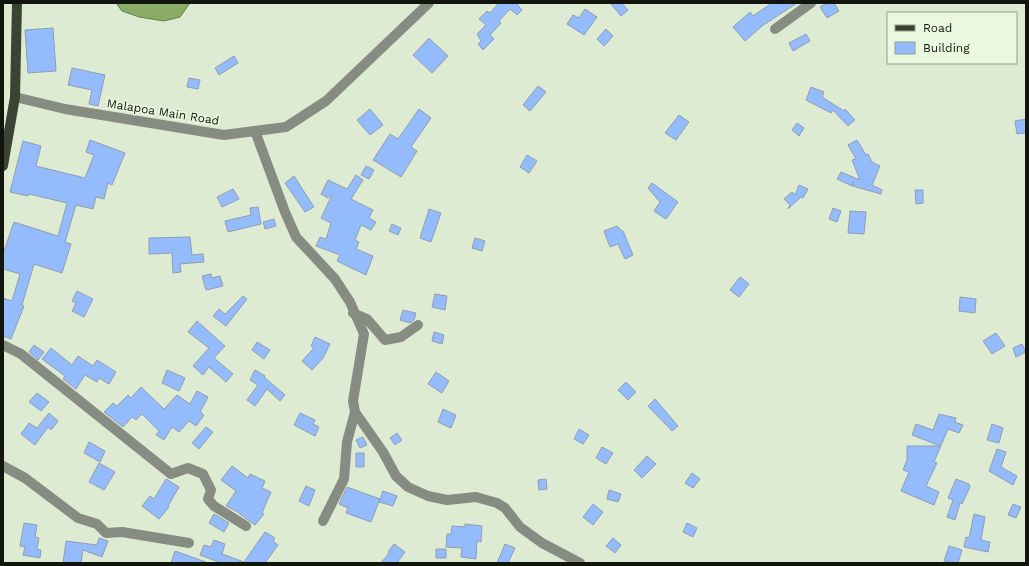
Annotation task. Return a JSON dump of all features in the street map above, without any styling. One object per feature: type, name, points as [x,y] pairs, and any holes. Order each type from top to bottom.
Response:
[{"type":"main road","points":[[3,166],[15,98],[17,3]]},
{"type":"street","name":"Malapoa Main Road","points":[[15,98],[65,109],[224,135],[286,127],[326,102],[429,3]]},
{"type":"street","points":[[775,29],[811,3]]},
{"type":"street","points":[[256,131],[285,212],[296,237],[335,279],[350,302],[364,334],[353,401],[354,412],[347,442],[344,479],[323,521]]},
{"type":"street","points":[[354,313],[367,319],[385,340],[401,337],[418,325]]},
{"type":"street","points":[[3,345],[21,354],[171,474],[188,468],[203,474],[211,490],[208,499],[246,526]]},
{"type":"street","points":[[354,412],[383,452],[396,476],[408,487],[438,499],[476,498],[498,503],[505,508],[520,527],[542,543],[580,563]]},
{"type":"street","points":[[3,466],[25,478],[78,518],[96,524],[106,533],[122,532],[189,543]]},
{"type":"shaded area","points":[[116,3],[190,3],[180,17],[164,21],[139,17],[122,11]]},
{"type":"building","points":[[499,3],[516,3],[522,10],[517,15],[510,9],[499,21],[501,23],[490,35],[494,39],[483,50],[478,44],[481,41],[477,34],[486,25],[479,19],[487,11],[490,13]]},
{"type":"building","points":[[610,3],[622,3],[628,10],[621,16]]},
{"type":"building","points":[[772,3],[797,3],[762,26],[745,41],[733,27],[750,12],[753,16]]},
{"type":"building","points":[[827,3],[834,3],[839,11],[827,18],[820,7]]},
{"type":"building","points":[[585,9],[597,17],[584,35],[567,24],[573,15],[579,18]]},
{"type":"building","points":[[53,28],[56,71],[28,73],[25,30]]},
{"type":"building","points":[[606,29],[613,36],[604,46],[597,39]]},
{"type":"building","points":[[806,34],[810,41],[793,51],[789,43]]},
{"type":"building","points":[[429,38],[448,56],[432,73],[413,55]]},
{"type":"building","points":[[234,56],[238,63],[219,75],[215,68]]},
{"type":"building","points":[[72,68],[105,75],[98,106],[89,104],[92,90],[68,85]]},
{"type":"building","points":[[189,78],[200,80],[198,89],[187,87]]},
{"type":"building","points":[[538,86],[546,92],[530,111],[523,105]]},
{"type":"building","points":[[811,87],[824,92],[822,97],[844,111],[845,109],[855,120],[848,126],[833,110],[831,113],[806,100]]},
{"type":"building","points":[[370,109],[383,125],[370,135],[357,120]]},
{"type":"building","points":[[419,109],[431,118],[411,147],[417,151],[401,177],[373,160],[390,134],[398,139]]},
{"type":"building","points":[[679,115],[689,122],[676,140],[665,133]]},
{"type":"building","points":[[1026,119],[1026,133],[1017,134],[1015,121]]},
{"type":"building","points":[[797,123],[804,128],[799,136],[792,130]]},
{"type":"building","points":[[90,140],[125,153],[112,185],[108,183],[104,199],[96,197],[93,209],[76,205],[65,242],[71,244],[62,273],[34,264],[22,305],[24,306],[11,339],[3,336],[3,298],[12,301],[20,274],[3,269],[3,254],[14,222],[58,236],[67,203],[29,194],[28,196],[10,192],[23,141],[41,146],[36,166],[85,178],[94,155],[86,152]]},
{"type":"building","points":[[857,140],[866,155],[868,154],[872,162],[880,166],[872,185],[882,190],[881,194],[853,186],[853,182],[852,186],[837,179],[841,172],[860,180],[852,160],[856,159],[848,145]]},
{"type":"building","points":[[527,155],[537,161],[529,173],[520,167]]},
{"type":"building","points":[[366,166],[374,170],[369,179],[361,175]]},
{"type":"building","points":[[356,175],[363,180],[351,199],[373,210],[369,218],[376,222],[371,230],[361,225],[355,240],[359,242],[356,249],[373,256],[366,275],[337,261],[340,255],[316,246],[320,237],[326,239],[331,223],[321,218],[332,195],[328,198],[321,194],[328,180],[347,189]]},
{"type":"building","points":[[294,176],[314,207],[305,212],[285,183]]},
{"type":"building","points":[[652,183],[678,202],[666,219],[654,211],[660,202],[648,188]]},
{"type":"building","points":[[799,185],[808,189],[803,198],[801,197],[788,209],[790,205],[784,199],[792,192],[795,195]]},
{"type":"building","points":[[233,189],[239,199],[222,207],[217,197]]},
{"type":"building","points":[[915,190],[923,190],[923,203],[916,204]]},
{"type":"building","points":[[258,207],[261,224],[228,232],[225,221],[251,215],[250,208]]},
{"type":"building","points":[[833,208],[841,211],[837,222],[829,219]]},
{"type":"building","points":[[429,209],[441,213],[431,242],[420,238]]},
{"type":"building","points":[[850,211],[866,212],[864,234],[848,233]]},
{"type":"building","points":[[274,219],[276,226],[265,229],[263,222]]},
{"type":"building","points":[[392,224],[401,228],[398,235],[389,231]]},
{"type":"building","points":[[617,226],[623,231],[633,255],[625,259],[618,244],[610,247],[604,231]]},
{"type":"building","points":[[190,237],[192,255],[203,254],[204,262],[180,264],[181,272],[173,273],[172,253],[149,254],[149,238]]},
{"type":"building","points":[[475,238],[485,241],[482,251],[472,248]]},
{"type":"building","points":[[211,274],[212,278],[220,276],[223,286],[206,290],[202,276]]},
{"type":"building","points":[[740,277],[749,284],[739,297],[730,290]]},
{"type":"building","points":[[77,291],[93,299],[84,317],[72,311],[76,303],[72,301]]},
{"type":"building","points":[[435,294],[447,296],[445,310],[432,307]]},
{"type":"building","points":[[243,296],[247,299],[226,326],[213,316],[219,309],[225,314]]},
{"type":"building","points":[[960,297],[976,299],[975,313],[959,311]]},
{"type":"building","points":[[403,310],[416,313],[414,320],[410,323],[400,320]]},
{"type":"building","points":[[197,321],[225,346],[214,358],[233,374],[226,382],[209,367],[203,375],[193,366],[209,348],[188,332]]},
{"type":"building","points":[[434,332],[444,335],[442,344],[432,341]]},
{"type":"building","points":[[996,333],[1005,346],[992,354],[983,341]]},
{"type":"building","points":[[315,337],[330,344],[323,358],[312,370],[302,361],[314,348],[311,346]]},
{"type":"building","points":[[257,342],[270,350],[264,359],[252,350]]},
{"type":"building","points":[[1022,344],[1026,352],[1016,357],[1013,348]]},
{"type":"building","points":[[34,345],[44,352],[38,360],[29,352]]},
{"type":"building","points":[[51,348],[72,365],[78,356],[93,366],[97,360],[116,372],[109,384],[99,378],[97,382],[85,375],[76,389],[63,379],[65,376],[42,359]]},
{"type":"building","points":[[167,370],[185,378],[179,391],[162,383]]},
{"type":"building","points":[[255,370],[265,376],[264,377],[285,395],[280,401],[267,389],[255,406],[247,400],[258,385],[250,380]]},
{"type":"building","points":[[436,372],[449,381],[442,393],[428,384]]},
{"type":"building","points":[[626,382],[636,392],[628,400],[618,390]]},
{"type":"building","points":[[141,387],[164,409],[177,395],[190,404],[197,391],[208,397],[200,412],[204,415],[196,426],[189,421],[179,432],[172,427],[164,440],[156,435],[159,431],[142,414],[136,420],[132,417],[123,427],[104,412],[113,403],[117,406],[128,395],[131,398]]},
{"type":"building","points":[[37,393],[49,402],[41,411],[29,402]]},
{"type":"building","points":[[655,399],[678,426],[672,431],[648,406]]},
{"type":"building","points":[[443,409],[456,415],[451,428],[438,422]]},
{"type":"building","points":[[49,413],[58,421],[51,430],[48,427],[35,445],[21,434],[29,423],[37,428]]},
{"type":"building","points":[[300,413],[315,420],[313,424],[319,427],[315,436],[294,425]]},
{"type":"building","points":[[939,414],[956,418],[955,422],[963,425],[959,433],[948,429],[934,462],[937,463],[926,486],[939,492],[934,505],[901,491],[909,472],[903,470],[907,460],[907,446],[940,446],[912,435],[916,424],[933,430]]},
{"type":"building","points":[[992,424],[1003,428],[999,443],[987,440]]},
{"type":"building","points":[[206,427],[213,432],[199,449],[192,443]]},
{"type":"building","points":[[579,429],[589,435],[583,444],[574,439]]},
{"type":"building","points":[[397,433],[402,440],[395,445],[390,438]]},
{"type":"building","points":[[363,437],[367,445],[360,448],[356,440]]},
{"type":"building","points":[[89,442],[105,451],[100,462],[84,453]]},
{"type":"building","points":[[602,447],[613,453],[606,464],[596,458]]},
{"type":"building","points":[[997,449],[1006,452],[1001,467],[1017,476],[1013,485],[989,471]]},
{"type":"building","points":[[356,453],[364,453],[364,467],[356,467]]},
{"type":"building","points":[[647,456],[656,464],[642,478],[634,470]]},
{"type":"building","points":[[99,463],[115,472],[104,490],[89,482]]},
{"type":"building","points":[[232,466],[248,478],[250,474],[265,481],[262,488],[271,492],[262,513],[264,514],[255,525],[236,511],[226,506],[236,491],[221,480]]},
{"type":"building","points":[[692,473],[700,479],[693,488],[685,483]]},
{"type":"building","points":[[166,479],[179,487],[168,506],[169,507],[159,519],[142,506],[150,496],[154,499]]},
{"type":"building","points":[[546,479],[547,489],[539,490],[538,480]]},
{"type":"building","points":[[956,479],[969,484],[970,487],[962,504],[960,503],[955,520],[947,517],[953,500],[948,498]]},
{"type":"building","points":[[306,486],[315,490],[309,506],[299,501]]},
{"type":"building","points":[[347,487],[380,499],[371,522],[346,513],[348,508],[339,504]]},
{"type":"building","points":[[609,490],[621,494],[618,502],[607,499]]},
{"type":"building","points":[[383,491],[397,496],[393,506],[379,502]]},
{"type":"building","points":[[593,504],[603,512],[593,525],[583,517]]},
{"type":"building","points":[[1013,504],[1021,507],[1016,518],[1008,515]]},
{"type":"building","points":[[214,514],[229,523],[224,532],[209,523]]},
{"type":"building","points":[[974,514],[985,517],[981,540],[990,542],[988,552],[964,547],[966,537],[969,538]]},
{"type":"building","points":[[24,523],[37,525],[35,537],[39,538],[37,549],[41,550],[40,558],[23,555],[25,547],[20,546]]},
{"type":"building","points":[[687,523],[697,528],[693,537],[683,532]]},
{"type":"building","points":[[465,524],[482,526],[481,542],[477,541],[476,559],[461,557],[462,548],[446,547],[447,534],[451,534],[452,526],[465,527]]},
{"type":"building","points":[[265,532],[275,538],[273,541],[278,545],[265,563],[221,563],[200,555],[204,545],[211,547],[214,540],[225,544],[222,554],[244,562]]},
{"type":"building","points":[[99,538],[108,541],[102,557],[83,550],[81,563],[63,563],[66,541],[97,545]]},
{"type":"building","points":[[613,538],[621,545],[615,553],[606,546]]},
{"type":"building","points":[[394,544],[405,552],[397,563],[381,563],[389,553],[388,552]]},
{"type":"building","points":[[505,544],[515,548],[508,563],[497,563]]},
{"type":"building","points":[[949,546],[962,550],[958,563],[944,561]]},
{"type":"building","points":[[436,549],[446,549],[446,558],[436,558]]},
{"type":"building","points":[[175,551],[206,562],[206,563],[171,563]]}]
